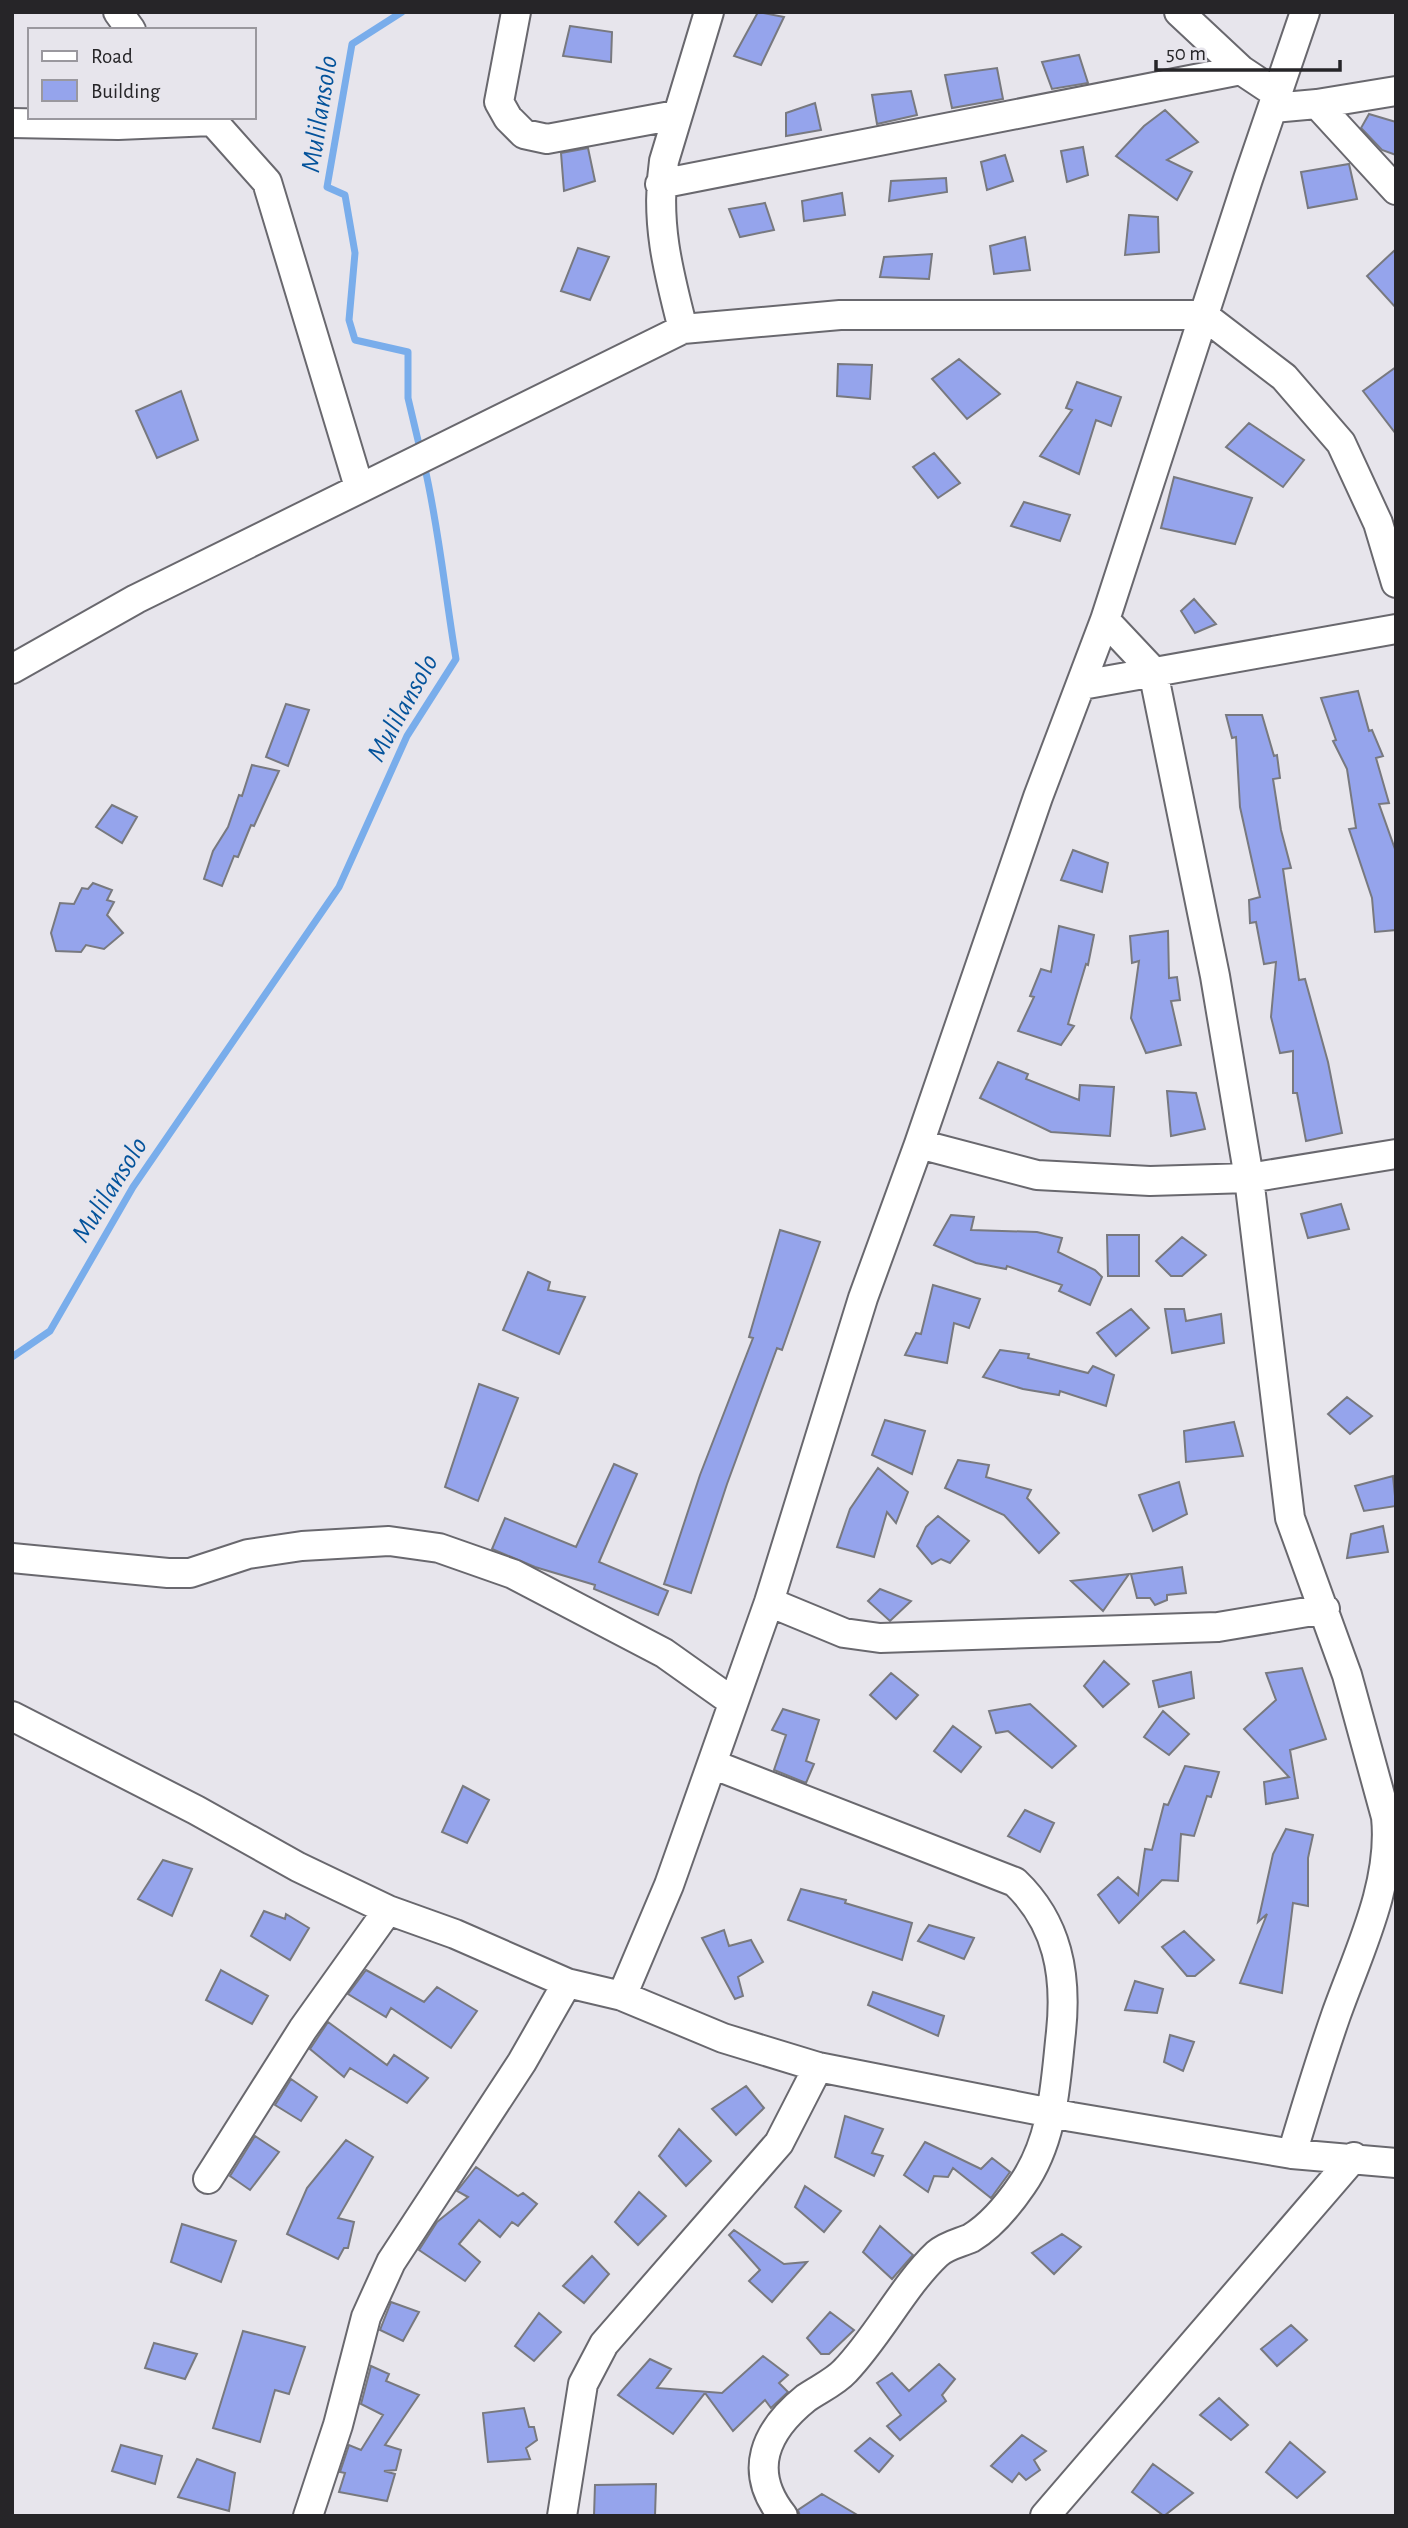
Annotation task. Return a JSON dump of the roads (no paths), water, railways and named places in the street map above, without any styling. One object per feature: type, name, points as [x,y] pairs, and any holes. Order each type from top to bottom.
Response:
[{"type":"street","points":[[118,12],[130,28]]},
{"type":"street","points":[[516,12],[499,102],[508,118],[524,134],[547,139],[677,116]]},
{"type":"street","points":[[683,329],[663,251],[660,184],[677,116],[709,12]]},
{"type":"street","points":[[1180,12],[1275,101],[1317,104],[1396,91]]},
{"type":"street","points":[[622,1996],[669,1885],[769,1602],[863,1298],[1038,797],[1105,620],[1203,315],[1306,12]]},
{"type":"street","points":[[660,184],[1241,70]]},
{"type":"street","points":[[1317,104],[1396,190]]},
{"type":"street","points":[[12,123],[118,125],[211,119],[267,183],[359,487]]},
{"type":"street","points":[[12,669],[136,599],[683,329],[840,315],[1203,315],[1284,377],[1341,443],[1378,523],[1396,583]]},
{"type":"street","points":[[1105,620],[1153,671],[1215,976],[1249,1178],[1290,1518],[1325,1609],[1376,1779],[1388,1834],[1380,1889],[1320,2061],[1292,2154]]},
{"type":"street","points":[[1082,685],[1396,629]]},
{"type":"street","points":[[919,1144],[1037,1175],[1150,1181],[1249,1178],[1396,1154]]},
{"type":"street","points":[[12,1558],[190,1573],[248,1554],[302,1546],[388,1541],[439,1548],[513,1574],[652,1647],[733,1702]]},
{"type":"street","points":[[769,1602],[844,1633],[880,1638],[1218,1627],[1325,1609]]},
{"type":"street","points":[[12,1716],[196,1810],[298,1867],[388,1910],[455,1934],[567,1983],[622,1996],[723,2038],[818,2067],[1052,2113],[1292,2154],[1354,2157],[1396,2163]]},
{"type":"street","points":[[712,1764],[1015,1882],[1033,1899],[1046,1920],[1061,1961],[1065,1997],[1052,2113],[1035,2164],[992,2221],[971,2237],[938,2253],[844,2372],[807,2398],[778,2427],[768,2442],[764,2458],[765,2483],[771,2501],[783,2516]]},
{"type":"street","points":[[208,2179],[303,2029],[388,1910]]},
{"type":"street","points":[[308,2516],[338,2425],[366,2317],[391,2262],[522,2062],[567,1983]]},
{"type":"street","points":[[562,2516],[583,2384],[604,2344],[779,2143],[818,2067]]},
{"type":"street","points":[[1045,2516],[1354,2157]]},
{"type":"waterway","name":"Mulilansolo","points":[[402,12],[352,44],[327,187],[345,195],[355,253],[349,320],[355,340],[408,352],[408,398],[421,453]]},
{"type":"waterway","name":"Mulilansolo","points":[[12,1357],[50,1331],[133,1187],[339,887],[407,736],[456,659],[424,464]]}]
